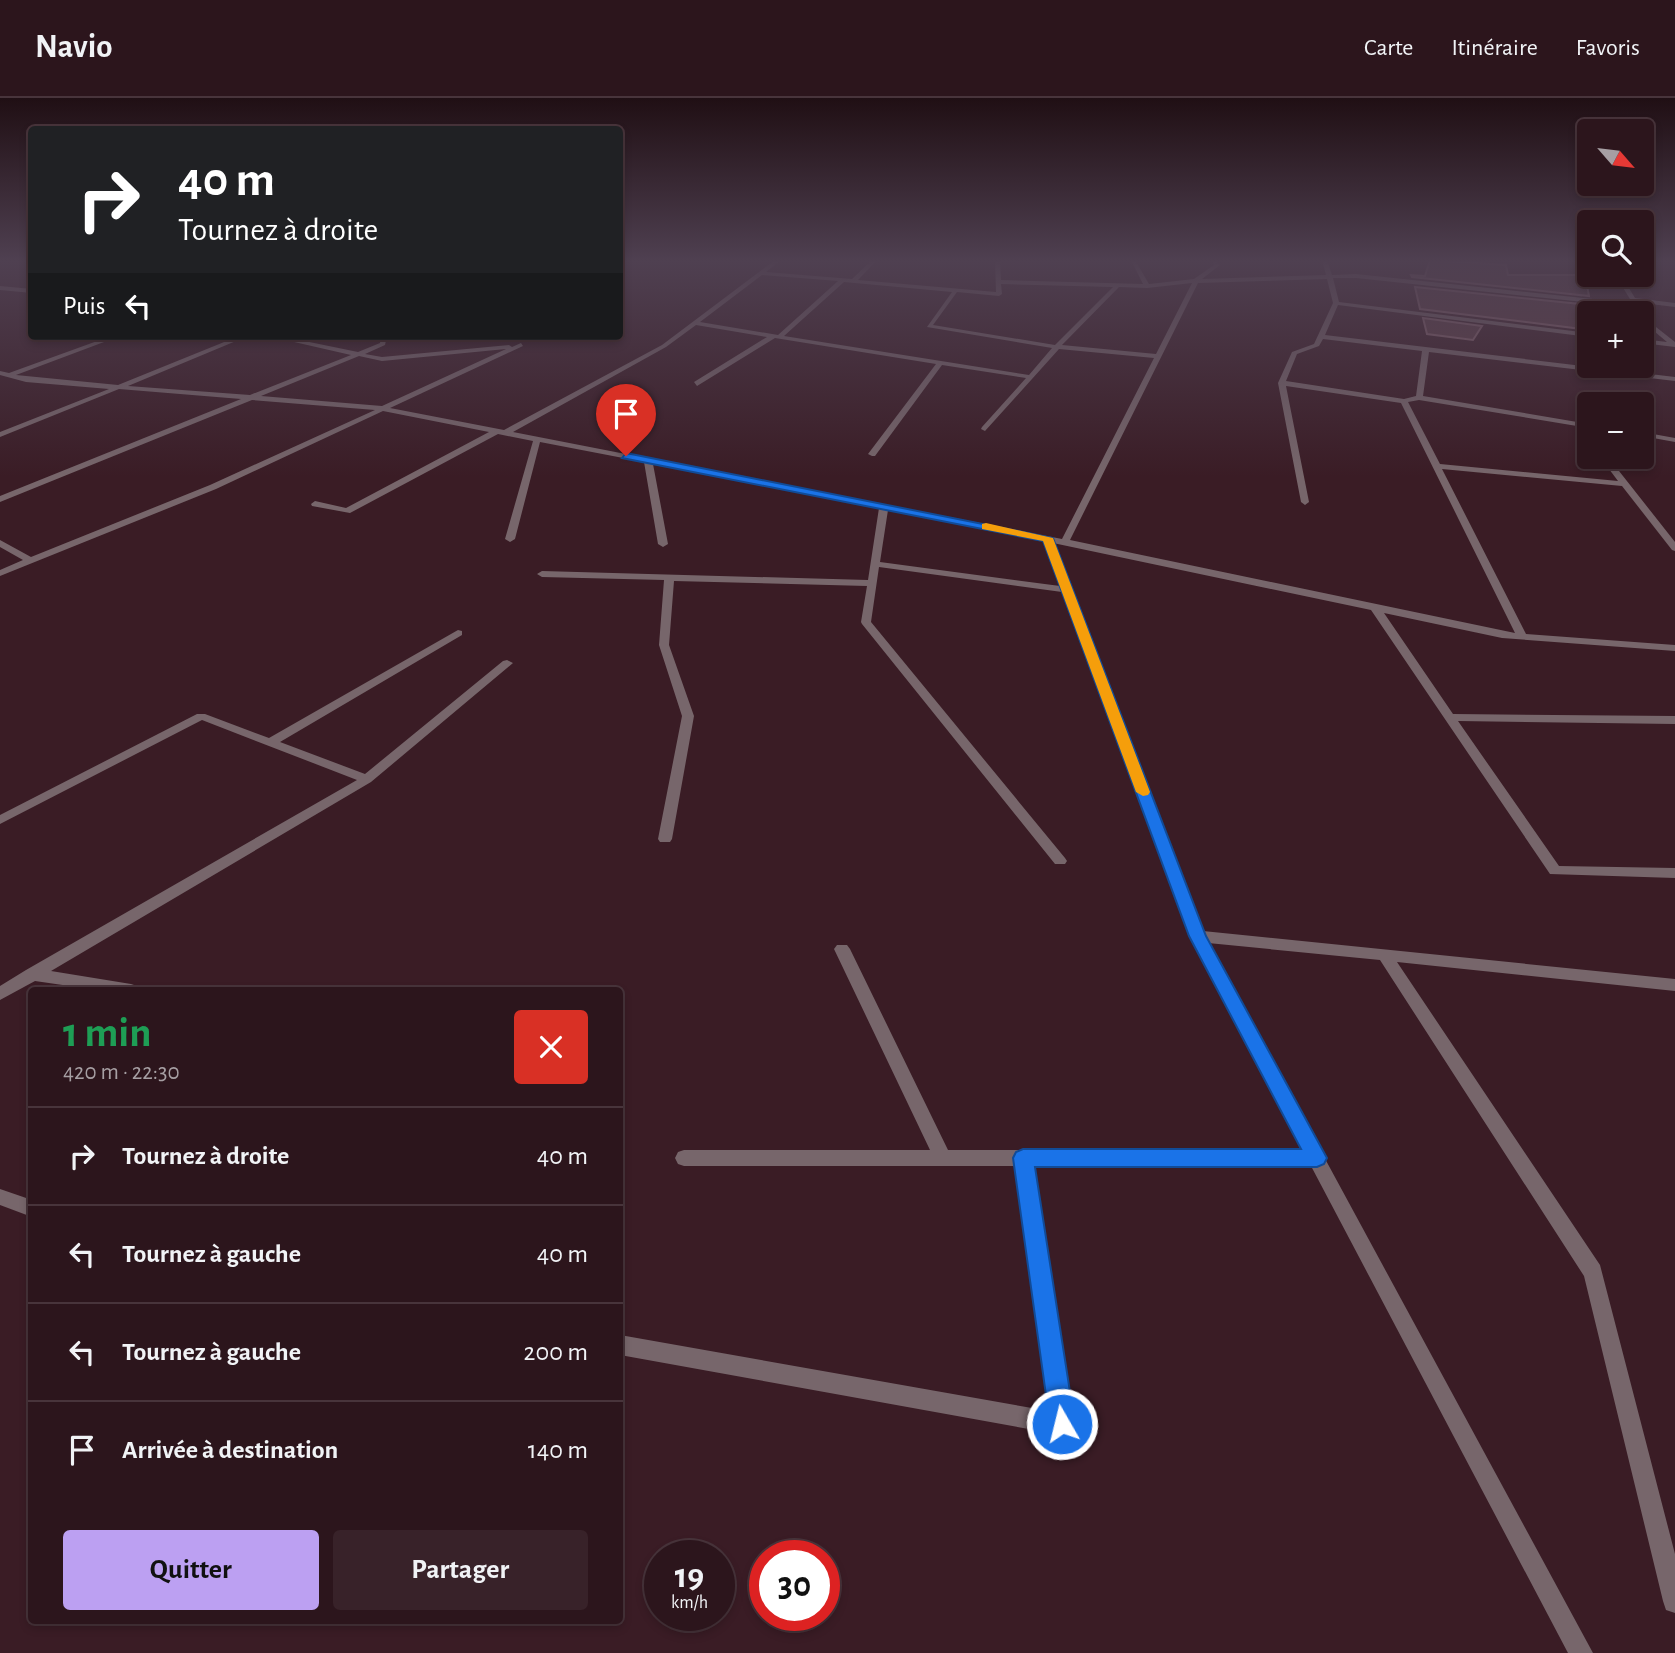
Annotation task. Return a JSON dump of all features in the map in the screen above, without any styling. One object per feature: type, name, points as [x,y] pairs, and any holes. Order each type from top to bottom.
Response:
[{"type":"street","points":[[316,504],[347,511],[664,346],[682,333]]},
{"type":"street","points":[[754,333],[1031,377]]},
{"type":"street","points":[[697,384],[780,333]]},
{"type":"street","points":[[969,333],[1057,347],[1158,356]]},
{"type":"street","points":[[985,429],[1071,333]]},
{"type":"street","points":[[1170,333],[1056,540],[1067,590],[1197,936],[1581,1653]]},
{"type":"street","points":[[1305,502],[1282,383],[1294,354],[1317,345],[1323,333]]},
{"type":"street","points":[[1660,333],[1675,345]]},
{"type":"street","points":[[1321,337],[1675,379]]},
{"type":"street","points":[[4,375],[105,340]]},
{"type":"street","points":[[0,435],[235,340]]},
{"type":"street","points":[[0,573],[213,487],[521,345],[382,359],[290,340]]},
{"type":"street","points":[[0,499],[383,344],[384,340]]},
{"type":"street","points":[[1654,342],[1675,345]]},
{"type":"street","points":[[1419,398],[1426,349]]},
{"type":"street","points":[[872,453],[941,362]]},
{"type":"street","points":[[4,375],[26,380],[383,409],[1056,540],[1375,608],[1522,636],[1675,648]]},
{"type":"street","points":[[1282,383],[1404,401],[1419,398],[1577,424]]},
{"type":"street","points":[[1404,401],[1522,636]]},
{"type":"street","points":[[1654,436],[1675,440]]},
{"type":"street","points":[[510,539],[537,439]]},
{"type":"street","points":[[648,460],[663,544]]},
{"type":"street","points":[[1436,466],[1625,484]]},
{"type":"street","points":[[1613,469],[1675,548]]},
{"type":"street","points":[[884,507],[866,622],[1060,861]]},
{"type":"street","points":[[0,543],[29,560]]},
{"type":"street","points":[[875,564],[1067,590]]},
{"type":"street","points":[[542,575],[872,583]]},
{"type":"street","points":[[666,839],[688,716],[664,645],[669,578]]},
{"type":"street","points":[[1375,608],[1555,872],[1675,873]]},
{"type":"street","points":[[270,742],[458,633]]},
{"type":"street","points":[[0,994],[368,779],[506,663]]},
{"type":"street","points":[[0,820],[201,716],[368,779]]},
{"type":"street","points":[[1450,718],[1675,720]]},
{"type":"street","points":[[1197,936],[1675,985]]},
{"type":"street","points":[[842,950],[943,1158]]},
{"type":"street","points":[[1384,955],[1593,1272],[1675,1601]]},
{"type":"street","points":[[31,974],[112,987]]},
{"type":"street","points":[[684,1158],[1317,1158]]},
{"type":"street","points":[[623,1346],[1062,1424],[1023,1158]]},
{"type":"street","points":[[0,1196],[28,1207]]},
{"type":"building","points":[[1427,333],[1478,333],[1473,340]]},
{"type":"slow traffic","points":[[986,526],[1047,538],[1143,792]]},
{"type":"route","points":[[626,456],[1047,538],[1197,936],[1317,1158],[1023,1158],[1062,1424]]}]
